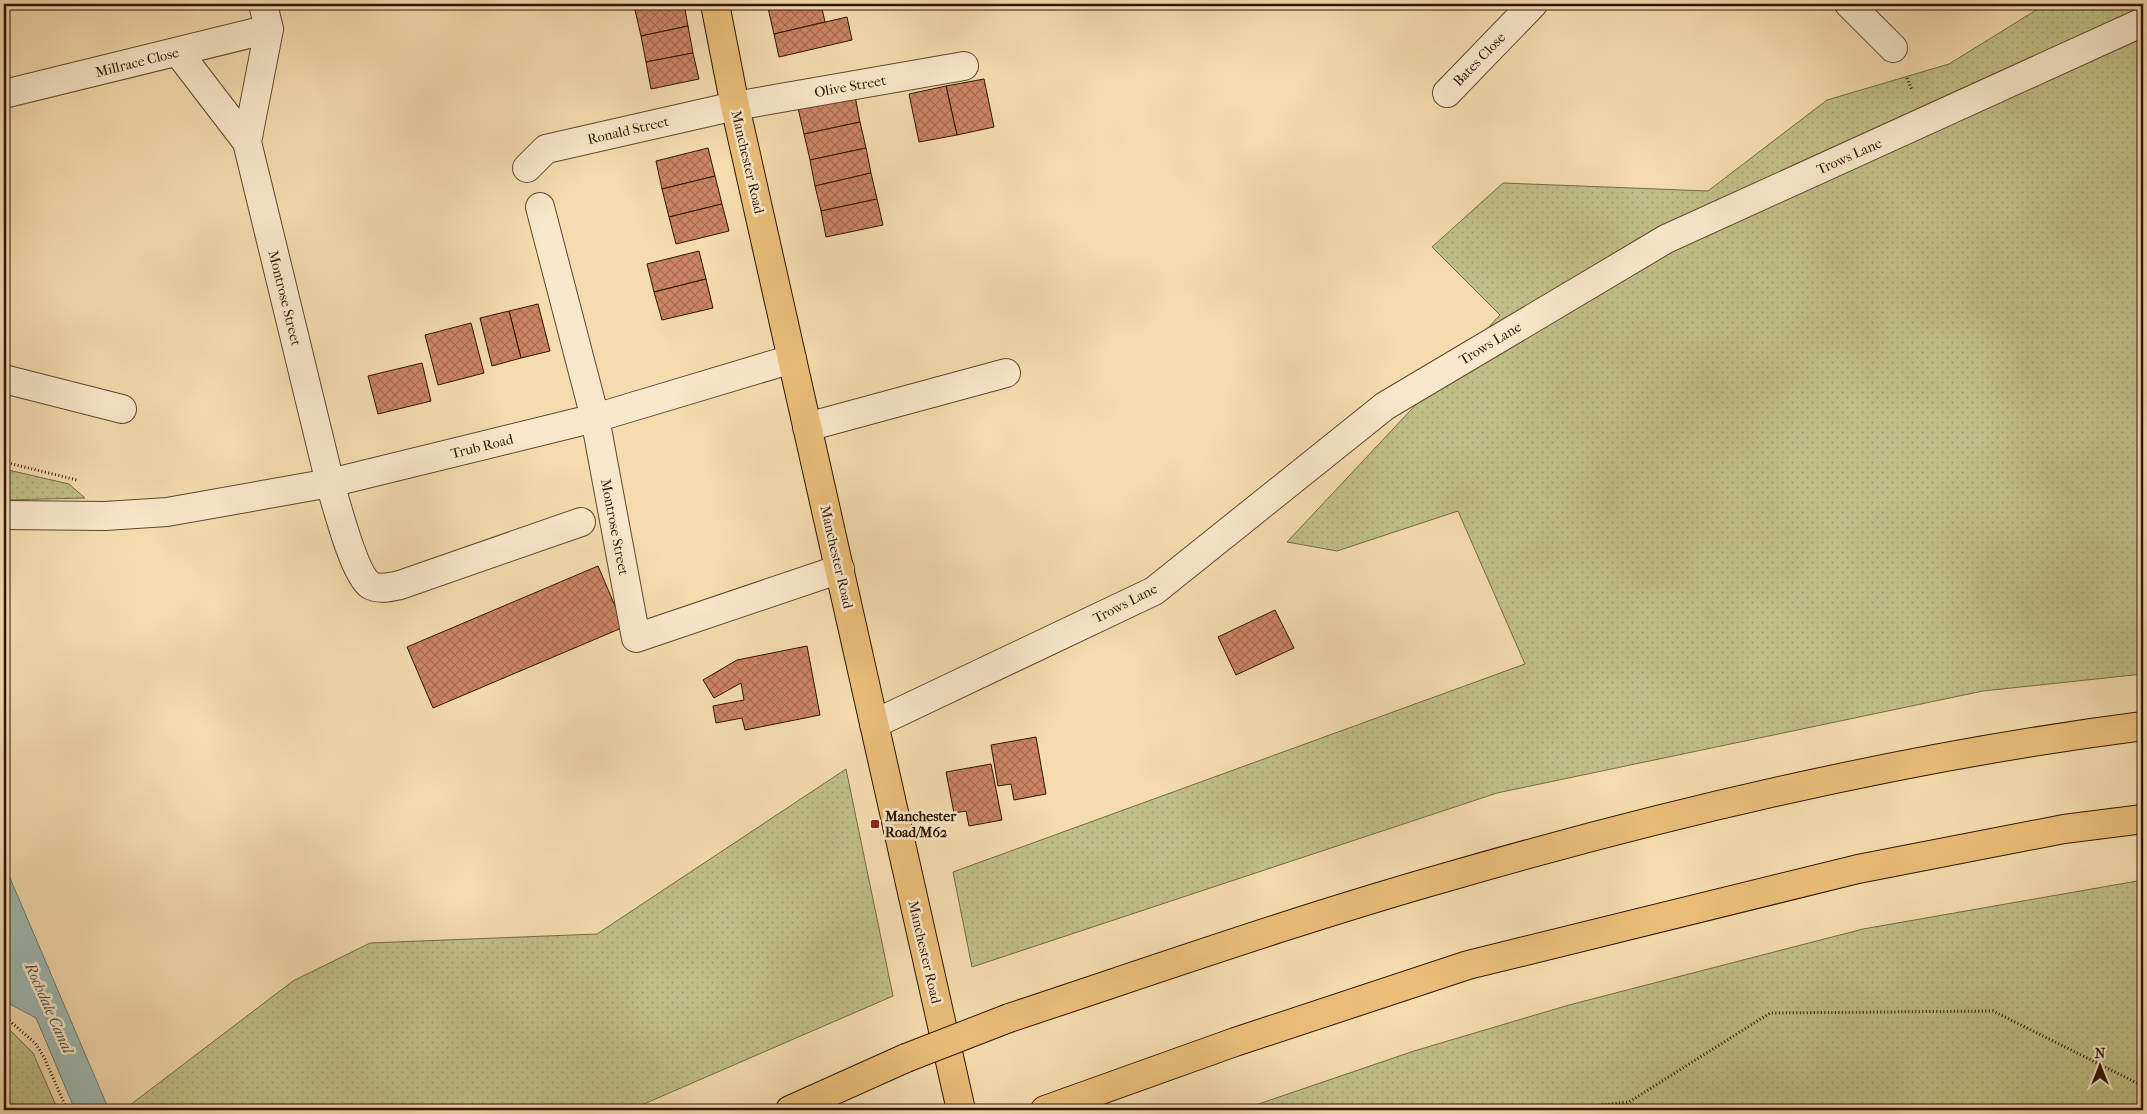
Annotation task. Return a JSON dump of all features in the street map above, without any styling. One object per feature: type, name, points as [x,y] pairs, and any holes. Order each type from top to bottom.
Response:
[{"type":"main road","name":"Manchester Road","points":[[715,4],[735,106],[961,1110]]},
{"type":"main road","points":[[790,1110],[906,1058],[1009,1018],[1214,950],[1446,877],[1616,831],[1843,776],[2056,737],[2143,726]]},
{"type":"main road","points":[[1045,1110],[1235,1042],[1468,965],[1858,869],[2064,829],[2143,820]]},
{"type":"street","name":"Bates Close","points":[[1447,93],[1533,4]]},
{"type":"street","points":[[1849,4],[1892,48]]},
{"type":"street","name":"Millrace Close","points":[[4,94],[178,52],[266,16]]},
{"type":"street","name":"Montrose Street","points":[[266,16],[247,142],[330,483],[344,531],[364,579],[371,586],[383,588],[400,585],[581,522]]},
{"type":"street","name":"Trows Lane","points":[[874,724],[1154,591],[1385,406],[1666,238],[2143,22]]},
{"type":"street","name":"Montrose Street","points":[[178,52],[247,142]]},
{"type":"street","name":"Olive Street","points":[[735,106],[964,66]]},
{"type":"street","name":"Ronald Street","points":[[527,168],[546,149],[735,106]]},
{"type":"street","name":"Montrose Street","points":[[540,207],[595,418],[636,638],[840,569]]},
{"type":"street","name":"Trub Road","points":[[4,515],[105,516],[167,512],[330,483],[595,418],[792,359]]},
{"type":"street","points":[[807,427],[1006,373]]},
{"type":"street","points":[[4,379],[122,409]]},
{"type":"path","points":[[1892,48],[1927,120]]},
{"type":"path","points":[[1554,1110],[1629,1102],[1770,1013],[1993,1010],[2143,1086]]},
{"type":"path","points":[[4,1016],[35,1043],[44,1057],[66,1110]]},
{"type":"shaded area","points":[[2046,4],[2143,4],[2143,674],[1983,691],[1497,793],[972,967],[953,872],[1525,664],[1458,511],[1337,551],[1287,542],[1500,315],[1432,247],[1503,183],[1708,191],[1827,100],[1949,64]]},
{"type":"shaded area","points":[[4,469],[69,484],[85,498],[4,500]]},
{"type":"shaded area","points":[[846,769],[893,996],[630,1110],[132,1110],[130,1105],[293,981],[370,943],[597,934]]},
{"type":"shaded area","points":[[2143,880],[2143,1110],[1241,1110],[1414,1051],[1569,1005],[1863,929]]},
{"type":"shaded area","points":[[4,1024],[33,1053],[58,1110],[4,1110]]},
{"type":"water","name":"Rochdale Canal","points":[[4,864],[109,1110],[75,1110],[36,1018],[4,1001]]},
{"type":"building","points":[[634,4],[664,4],[635,10]]},
{"type":"building","points":[[664,4],[684,4],[688,26],[641,36],[635,10]]},
{"type":"building","points":[[787,4],[821,4],[825,22],[774,34],[768,8]]},
{"type":"building","points":[[847,17],[852,40],[779,57],[774,34]]},
{"type":"building","points":[[688,26],[693,53],[646,62],[641,36]]},
{"type":"building","points":[[693,53],[699,79],[651,89],[646,62]]},
{"type":"building","points":[[984,79],[994,127],[957,135],[946,86]]},
{"type":"building","points":[[946,86],[957,135],[919,142],[909,94]]},
{"type":"building","points":[[855,96],[860,122],[804,134],[798,108]]},
{"type":"building","points":[[860,122],[866,148],[810,160],[804,134]]},
{"type":"building","points":[[708,148],[715,176],[662,189],[656,161]]},
{"type":"building","points":[[866,148],[871,173],[815,186],[810,160]]},
{"type":"building","points":[[871,173],[877,199],[821,211],[815,186]]},
{"type":"building","points":[[715,176],[722,204],[669,217],[662,189]]},
{"type":"building","points":[[877,199],[883,225],[826,237],[821,211]]},
{"type":"building","points":[[722,204],[729,231],[676,244],[669,217]]},
{"type":"building","points":[[699,251],[706,279],[654,292],[647,264]]},
{"type":"building","points":[[706,279],[713,308],[662,320],[654,292]]},
{"type":"building","points":[[538,304],[550,351],[521,358],[509,311]]},
{"type":"building","points":[[509,311],[521,358],[492,366],[480,318]]},
{"type":"building","points":[[471,323],[484,373],[438,385],[425,335]]},
{"type":"building","points":[[422,363],[431,401],[378,414],[368,376]]},
{"type":"building","points":[[598,566],[624,627],[433,708],[407,647]]},
{"type":"building","points":[[1275,610],[1294,648],[1236,675],[1218,637]]},
{"type":"building","points":[[807,646],[820,715],[745,730],[742,718],[716,723],[713,706],[744,700],[741,683],[714,698],[703,680],[737,660]]},
{"type":"building","points":[[1036,737],[1046,794],[1014,800],[1011,784],[998,786],[991,745]]},
{"type":"building","points":[[991,764],[1002,820],[969,826],[966,811],[954,813],[946,772]]},
{"type":"place","name":"Manchester Road/M62","points":[[875,824]]}]
